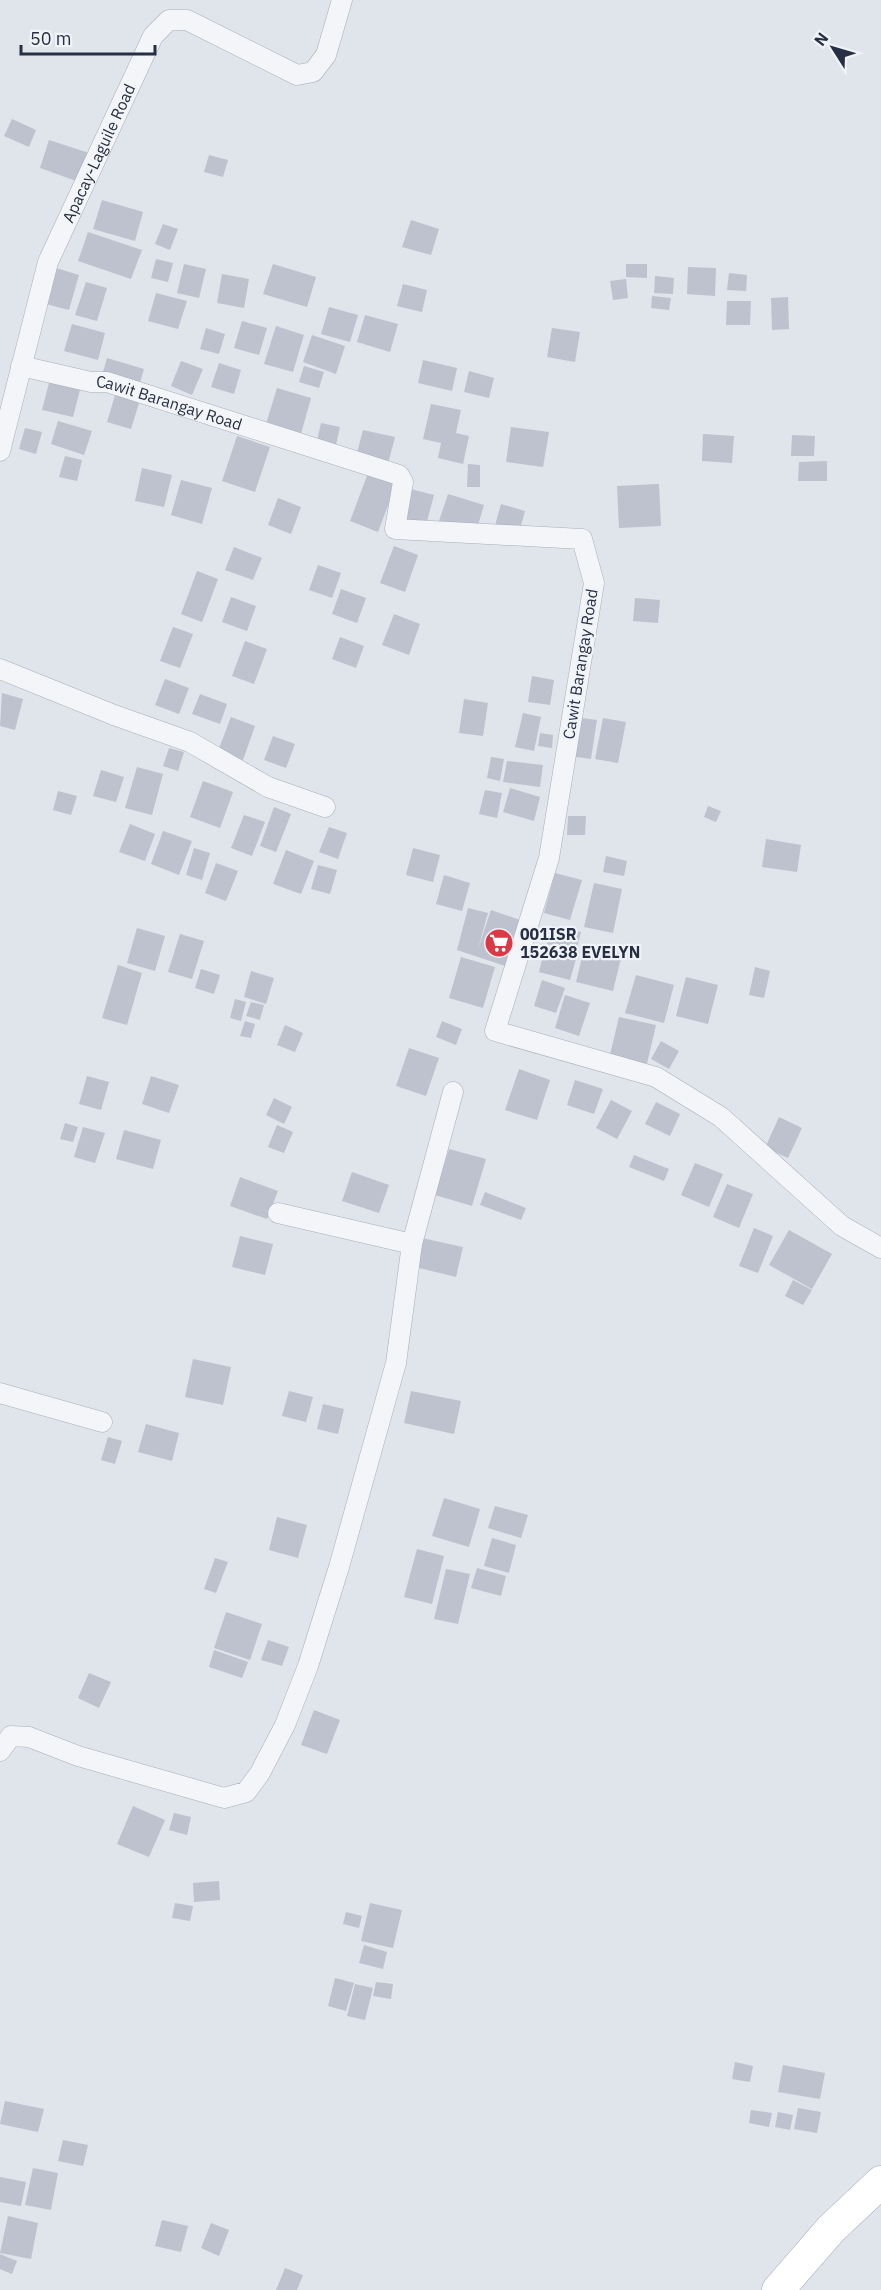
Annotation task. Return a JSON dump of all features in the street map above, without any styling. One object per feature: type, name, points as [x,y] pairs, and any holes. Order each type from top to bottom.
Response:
[{"type":"main road","points":[[778,2290],[831,2229],[881,2182]]},
{"type":"street","name":"Apacay-Laguile Road","points":[[0,451],[48,262],[153,36],[169,20],[187,20],[297,75],[313,72],[327,55],[342,0]]},
{"type":"street","name":"Cawit Barangay Road","points":[[21,366],[91,382],[107,382],[399,475],[403,482],[395,530],[582,540],[594,583],[549,858],[495,1031],[656,1077],[721,1117],[842,1226],[881,1248]]},
{"type":"street","points":[[0,669],[114,716],[190,742],[268,787],[325,807]]},
{"type":"street","points":[[0,1752],[11,1736],[29,1737],[78,1756],[224,1797],[246,1792],[260,1773],[285,1725],[308,1666],[336,1578],[396,1363],[412,1244],[453,1092]]},
{"type":"street","points":[[278,1213],[412,1244]]},
{"type":"street","points":[[0,1393],[102,1422]]},
{"type":"building","points":[[12,119],[36,130],[29,147],[4,136]]},
{"type":"building","points":[[49,140],[89,153],[79,182],[40,168]]},
{"type":"building","points":[[209,155],[228,160],[223,177],[204,172]]},
{"type":"building","points":[[102,200],[143,212],[135,241],[93,229]]},
{"type":"building","points":[[411,220],[439,229],[431,255],[402,247]]},
{"type":"building","points":[[163,224],[178,229],[170,250],[155,244]]},
{"type":"building","points":[[88,232],[142,250],[131,279],[78,261]]},
{"type":"building","points":[[156,259],[173,263],[168,282],[151,278]]},
{"type":"building","points":[[184,264],[206,269],[199,298],[177,293]]},
{"type":"building","points":[[273,264],[316,277],[307,307],[263,294]]},
{"type":"building","points":[[626,264],[647,264],[647,278],[626,277]]},
{"type":"building","points":[[688,267],[716,268],[715,296],[687,294]]},
{"type":"building","points":[[56,268],[79,275],[69,310],[46,304]]},
{"type":"building","points":[[729,273],[747,275],[746,291],[727,290]]},
{"type":"building","points":[[222,274],[249,279],[244,308],[217,303]]},
{"type":"building","points":[[655,276],[674,278],[673,294],[654,293]]},
{"type":"building","points":[[626,279],[628,298],[613,300],[610,281]]},
{"type":"building","points":[[86,282],[107,288],[97,321],[75,315]]},
{"type":"building","points":[[403,284],[427,290],[422,312],[397,306]]},
{"type":"building","points":[[156,293],[187,301],[178,329],[148,321]]},
{"type":"building","points":[[652,296],[671,298],[669,310],[651,308]]},
{"type":"building","points":[[788,297],[789,329],[772,330],[771,298]]},
{"type":"building","points":[[727,301],[751,301],[750,325],[726,325]]},
{"type":"building","points":[[329,307],[358,315],[350,342],[321,334]]},
{"type":"building","points":[[365,315],[398,324],[390,352],[357,342]]},
{"type":"building","points":[[242,321],[267,328],[259,355],[234,348]]},
{"type":"building","points":[[72,324],[105,333],[98,360],[64,351]]},
{"type":"building","points":[[276,326],[304,335],[293,372],[264,364]]},
{"type":"building","points":[[206,328],[225,334],[219,354],[200,349]]},
{"type":"building","points":[[552,328],[580,332],[575,362],[547,357]]},
{"type":"building","points":[[312,335],[345,346],[336,374],[303,362]]},
{"type":"building","points":[[107,358],[144,369],[140,383],[103,372]]},
{"type":"building","points":[[423,360],[457,368],[452,391],[418,383]]},
{"type":"building","points":[[181,361],[203,369],[192,395],[171,386]]},
{"type":"building","points":[[219,363],[241,370],[234,394],[211,387]]},
{"type":"building","points":[[304,366],[324,372],[319,388],[299,382]]},
{"type":"building","points":[[469,371],[494,378],[489,398],[464,392]]},
{"type":"building","points":[[50,379],[81,386],[73,417],[42,410]]},
{"type":"building","points":[[277,388],[311,398],[301,434],[266,424]]},
{"type":"building","points":[[116,392],[140,400],[131,429],[107,422]]},
{"type":"building","points":[[431,404],[461,410],[456,433],[469,436],[463,464],[438,458],[441,443],[423,439]]},
{"type":"building","points":[[58,421],[92,431],[84,455],[51,444]]},
{"type":"building","points":[[321,423],[340,427],[336,445],[317,441]]},
{"type":"building","points":[[511,427],[549,432],[543,467],[506,462]]},
{"type":"building","points":[[25,428],[42,432],[36,454],[19,449]]},
{"type":"building","points":[[363,430],[395,437],[388,464],[356,457]]},
{"type":"building","points":[[703,434],[734,436],[732,463],[702,461]]},
{"type":"building","points":[[792,435],[815,436],[814,456],[791,456]]},
{"type":"building","points":[[237,436],[270,447],[255,492],[222,481]]},
{"type":"building","points":[[65,456],[82,460],[77,481],[59,477]]},
{"type":"building","points":[[827,461],[827,481],[798,481],[799,462]]},
{"type":"building","points":[[468,464],[480,465],[480,487],[467,487]]},
{"type":"building","points":[[142,468],[172,475],[164,507],[135,501]]},
{"type":"building","points":[[368,473],[396,484],[378,532],[350,521]]},
{"type":"building","points":[[181,480],[212,488],[202,524],[171,515]]},
{"type":"building","points":[[659,484],[661,526],[619,528],[617,486]]},
{"type":"building","points":[[411,489],[434,495],[425,529],[401,522]]},
{"type":"building","points":[[448,494],[484,505],[476,532],[439,521]]},
{"type":"building","points":[[278,498],[301,507],[291,534],[268,525]]},
{"type":"building","points":[[501,504],[525,511],[518,536],[494,529]]},
{"type":"building","points":[[394,546],[418,555],[405,592],[380,583]]},
{"type":"building","points":[[234,547],[262,558],[253,580],[225,570]]},
{"type":"building","points":[[318,565],[341,573],[332,598],[309,590]]},
{"type":"building","points":[[197,571],[218,579],[202,622],[181,614]]},
{"type":"building","points":[[341,589],[366,598],[357,623],[332,614]]},
{"type":"building","points":[[231,597],[256,606],[247,631],[222,622]]},
{"type":"building","points":[[635,598],[660,600],[658,623],[633,621]]},
{"type":"building","points":[[394,614],[420,624],[409,655],[382,645]]},
{"type":"building","points":[[173,627],[193,634],[180,668],[160,661]]},
{"type":"building","points":[[340,637],[364,646],[356,668],[332,659]]},
{"type":"building","points":[[245,641],[267,649],[254,684],[232,676]]},
{"type":"building","points":[[532,676],[554,680],[550,705],[528,702]]},
{"type":"building","points":[[165,679],[189,688],[179,714],[155,705]]},
{"type":"building","points":[[2,693],[23,699],[15,730],[0,726]]},
{"type":"building","points":[[200,694],[227,704],[220,724],[192,714]]},
{"type":"building","points":[[464,699],[488,703],[483,736],[459,733]]},
{"type":"building","points":[[523,713],[541,717],[534,751],[515,747]]},
{"type":"building","points":[[231,717],[255,726],[243,760],[218,751]]},
{"type":"building","points":[[574,717],[597,720],[591,759],[568,756]]},
{"type":"building","points":[[603,718],[626,722],[618,763],[595,759]]},
{"type":"building","points":[[540,733],[553,735],[552,748],[538,746]]},
{"type":"building","points":[[273,736],[295,744],[286,768],[264,760]]},
{"type":"building","points":[[169,748],[184,752],[178,771],[163,766]]},
{"type":"building","points":[[491,757],[504,759],[500,781],[487,778]]},
{"type":"building","points":[[507,761],[543,765],[540,787],[503,782]]},
{"type":"building","points":[[137,767],[163,774],[152,815],[125,808]]},
{"type":"building","points":[[101,770],[124,777],[116,802],[93,796]]},
{"type":"building","points":[[203,781],[233,792],[220,828],[190,817]]},
{"type":"building","points":[[510,788],[540,797],[534,821],[503,812]]},
{"type":"building","points":[[485,790],[502,793],[497,818],[479,814]]},
{"type":"building","points":[[58,791],[77,796],[71,815],[53,810]]},
{"type":"building","points":[[708,806],[721,811],[716,822],[704,817]]},
{"type":"building","points":[[274,807],[291,814],[276,852],[260,846]]},
{"type":"building","points":[[244,815],[265,822],[252,856],[231,848]]},
{"type":"building","points":[[568,816],[586,816],[585,835],[567,835]]},
{"type":"building","points":[[130,824],[155,834],[145,861],[119,852]]},
{"type":"building","points":[[329,827],[347,833],[338,859],[319,852]]},
{"type":"building","points":[[163,831],[192,841],[179,875],[151,864]]},
{"type":"building","points":[[766,839],[801,845],[797,872],[762,867]]},
{"type":"building","points":[[194,848],[210,853],[202,880],[186,875]]},
{"type":"building","points":[[413,848],[440,855],[433,882],[406,875]]},
{"type":"building","points":[[286,850],[314,861],[301,894],[273,884]]},
{"type":"building","points":[[606,856],[627,861],[624,876],[603,872]]},
{"type":"building","points":[[216,863],[238,871],[226,901],[205,893]]},
{"type":"building","points":[[318,865],[337,870],[330,894],[311,889]]},
{"type":"building","points":[[555,873],[582,880],[570,920],[544,913]]},
{"type":"building","points":[[444,875],[470,883],[462,911],[436,904]]},
{"type":"building","points":[[594,883],[622,889],[613,933],[584,927]]},
{"type":"building","points":[[468,908],[488,913],[478,949],[491,910],[520,920],[505,966],[457,950]]},
{"type":"building","points":[[552,925],[581,932],[576,951],[547,944]]},
{"type":"building","points":[[137,928],[165,936],[155,971],[127,963]]},
{"type":"building","points":[[180,934],[204,941],[192,979],[168,972]]},
{"type":"building","points":[[585,945],[622,954],[613,991],[576,982]]},
{"type":"building","points":[[544,951],[576,959],[570,980],[539,972]]},
{"type":"building","points":[[461,957],[495,967],[483,1008],[449,998]]},
{"type":"building","points":[[118,965],[142,973],[127,1025],[102,1018]]},
{"type":"building","points":[[755,967],[770,971],[764,998],[749,995]]},
{"type":"building","points":[[201,969],[220,975],[214,994],[195,988]]},
{"type":"building","points":[[251,971],[274,978],[266,1004],[244,997]]},
{"type":"building","points":[[636,975],[674,985],[664,1023],[625,1013]]},
{"type":"building","points":[[686,977],[718,985],[708,1024],[676,1016]]},
{"type":"building","points":[[542,980],[565,988],[556,1013],[534,1006]]},
{"type":"building","points":[[565,995],[590,1003],[579,1036],[555,1028]]},
{"type":"building","points":[[235,999],[246,1002],[241,1021],[230,1018]]},
{"type":"building","points":[[251,1002],[264,1005],[260,1020],[246,1016]]},
{"type":"building","points":[[619,1017],[656,1025],[646,1068],[609,1059]]},
{"type":"building","points":[[245,1021],[255,1024],[251,1038],[240,1036]]},
{"type":"building","points":[[442,1021],[462,1029],[456,1045],[436,1037]]},
{"type":"building","points":[[285,1025],[303,1033],[295,1052],[277,1045]]},
{"type":"building","points":[[661,1041],[679,1051],[669,1069],[651,1059]]},
{"type":"building","points":[[409,1048],[439,1058],[426,1096],[396,1086]]},
{"type":"building","points":[[519,1069],[550,1080],[537,1120],[505,1110]]},
{"type":"building","points":[[87,1076],[109,1082],[101,1110],[79,1104]]},
{"type":"building","points":[[151,1076],[179,1085],[169,1113],[142,1104]]},
{"type":"building","points":[[575,1080],[603,1089],[594,1114],[567,1105]]},
{"type":"building","points":[[274,1098],[292,1107],[284,1124],[266,1115]]},
{"type":"building","points":[[611,1100],[632,1111],[617,1139],[596,1128]]},
{"type":"building","points":[[656,1102],[680,1114],[670,1136],[645,1124]]},
{"type":"building","points":[[779,1117],[802,1128],[788,1158],[765,1148]]},
{"type":"building","points":[[65,1123],[78,1127],[73,1142],[60,1139]]},
{"type":"building","points":[[277,1125],[293,1132],[284,1153],[268,1147]]},
{"type":"building","points":[[83,1127],[105,1133],[95,1163],[74,1157]]},
{"type":"building","points":[[124,1130],[161,1140],[153,1169],[116,1159]]},
{"type":"building","points":[[449,1149],[486,1159],[472,1206],[435,1195]]},
{"type":"building","points":[[634,1155],[669,1169],[664,1181],[629,1167]]},
{"type":"building","points":[[695,1163],[723,1174],[709,1207],[681,1195]]},
{"type":"building","points":[[352,1172],[389,1185],[379,1213],[342,1201]]},
{"type":"building","points":[[240,1177],[278,1191],[267,1219],[230,1206]]},
{"type":"building","points":[[727,1184],[753,1194],[739,1228],[713,1217]]},
{"type":"building","points":[[485,1192],[526,1208],[521,1220],[480,1205]]},
{"type":"building","points":[[754,1228],[773,1236],[758,1273],[739,1266]]},
{"type":"building","points":[[789,1230],[832,1254],[812,1289],[769,1265]]},
{"type":"building","points":[[240,1236],[273,1244],[265,1275],[232,1267]]},
{"type":"building","points":[[422,1238],[463,1247],[456,1277],[415,1267]]},
{"type":"building","points":[[793,1280],[812,1290],[803,1305],[785,1296]]},
{"type":"building","points":[[193,1359],[231,1367],[223,1405],[185,1397]]},
{"type":"building","points":[[289,1391],[313,1397],[306,1422],[282,1416]]},
{"type":"building","points":[[411,1391],[461,1401],[454,1434],[404,1423]]},
{"type":"building","points":[[323,1404],[344,1409],[338,1434],[317,1429]]},
{"type":"building","points":[[146,1424],[179,1433],[172,1461],[138,1452]]},
{"type":"building","points":[[108,1437],[122,1441],[115,1464],[101,1460]]},
{"type":"building","points":[[444,1498],[480,1509],[469,1547],[432,1536]]},
{"type":"building","points":[[495,1506],[528,1515],[521,1538],[488,1528]]},
{"type":"building","points":[[277,1517],[307,1525],[298,1558],[269,1550]]},
{"type":"building","points":[[492,1538],[516,1545],[509,1573],[484,1566]]},
{"type":"building","points":[[417,1549],[444,1556],[432,1604],[404,1597]]},
{"type":"building","points":[[215,1558],[228,1562],[216,1593],[204,1589]]},
{"type":"building","points":[[477,1568],[506,1576],[501,1596],[471,1588]]},
{"type":"building","points":[[446,1569],[470,1574],[458,1624],[434,1619]]},
{"type":"building","points":[[226,1612],[262,1624],[250,1660],[214,1648]]},
{"type":"building","points":[[268,1640],[289,1647],[282,1666],[261,1660]]},
{"type":"building","points":[[214,1650],[248,1662],[242,1678],[209,1667]]},
{"type":"building","points":[[89,1673],[111,1682],[99,1708],[78,1698]]},
{"type":"building","points":[[314,1710],[340,1720],[327,1754],[301,1745]]},
{"type":"building","points":[[133,1806],[165,1820],[149,1857],[117,1844]]},
{"type":"building","points":[[174,1813],[191,1817],[187,1835],[169,1830]]},
{"type":"building","points":[[219,1881],[220,1900],[194,1902],[193,1883]]},
{"type":"building","points":[[175,1903],[193,1906],[190,1921],[172,1918]]},
{"type":"building","points":[[370,1903],[402,1910],[393,1948],[361,1941]]},
{"type":"building","points":[[346,1912],[362,1916],[359,1928],[343,1924]]},
{"type":"building","points":[[364,1945],[387,1952],[383,1969],[359,1963]]},
{"type":"building","points":[[335,1978],[354,1983],[346,2011],[328,2006]]},
{"type":"building","points":[[376,1982],[393,1984],[391,1999],[373,1996]]},
{"type":"building","points":[[355,1984],[373,1988],[365,2020],[347,2016]]},
{"type":"building","points":[[735,2062],[753,2066],[750,2082],[732,2079]]},
{"type":"building","points":[[783,2065],[825,2073],[820,2099],[778,2092]]},
{"type":"building","points":[[5,2101],[44,2109],[38,2132],[0,2124]]},
{"type":"building","points":[[798,2108],[821,2112],[817,2133],[794,2129]]},
{"type":"building","points":[[751,2110],[772,2113],[769,2127],[749,2123]]},
{"type":"building","points":[[778,2112],[793,2115],[790,2130],[775,2127]]},
{"type":"building","points":[[63,2140],[88,2145],[83,2166],[58,2161]]},
{"type":"building","points":[[33,2168],[58,2173],[51,2210],[25,2205]]},
{"type":"building","points":[[0,2177],[26,2182],[21,2206],[0,2202]]},
{"type":"building","points":[[8,2216],[38,2223],[31,2259],[0,2253]]},
{"type":"building","points":[[162,2220],[188,2226],[181,2252],[155,2246]]},
{"type":"building","points":[[211,2223],[229,2230],[219,2256],[201,2248]]},
{"type":"building","points":[[0,2254],[17,2261],[12,2274],[0,2269]]},
{"type":"building","points":[[285,2268],[303,2275],[297,2290],[276,2290]]},
{"type":"place","name":"001ISR 152638 EVELYN","points":[[499,943]]}]
